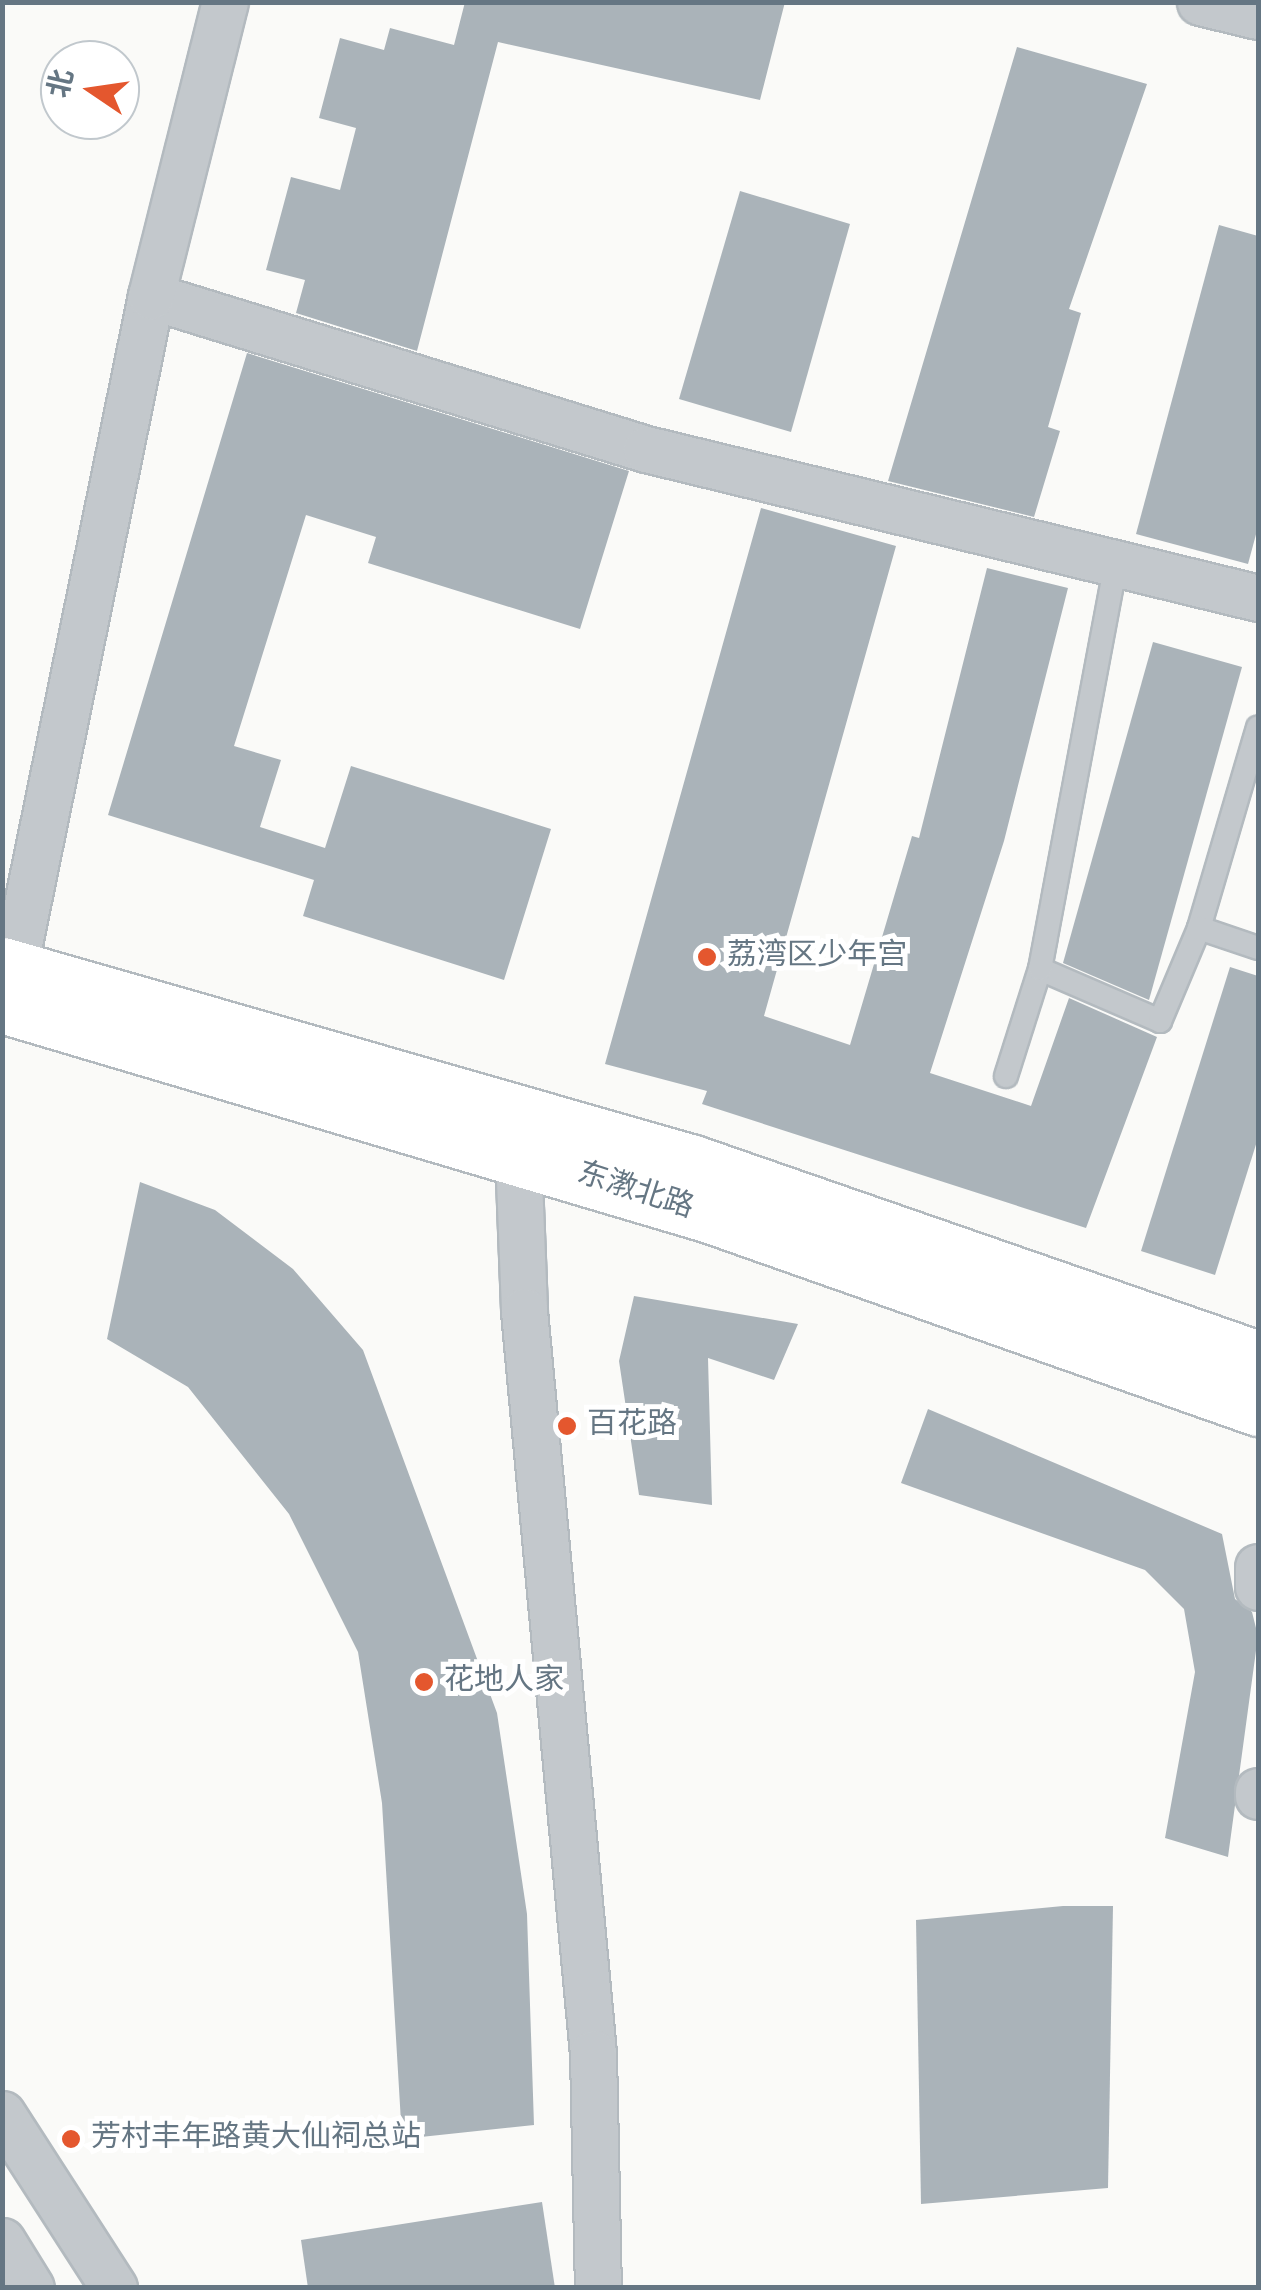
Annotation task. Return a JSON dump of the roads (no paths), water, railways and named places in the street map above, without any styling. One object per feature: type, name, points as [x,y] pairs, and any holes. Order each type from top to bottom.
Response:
[{"type":"main road","name":"东漖北路","points":[[5,980],[516,1131],[1258,1359]]},
{"type":"main road","name":"东漖北路","points":[[516,1131],[1258,1408]]},
{"type":"street","points":[[5,980],[151,296],[226,2]]},
{"type":"street","points":[[1200,2],[1258,16]]},
{"type":"street","points":[[151,296],[646,450],[1258,598]]},
{"type":"street","points":[[516,1131],[585,1936],[598,2288]]},
{"type":"street","points":[[1258,1568],[1258,1587]]},
{"type":"street","points":[[2,2114],[114,2288]]},
{"type":"street","points":[[2,2241],[31,2288]]},
{"type":"lane","points":[[1006,1076],[1040,969],[1116,563]]},
{"type":"lane","points":[[1040,969],[1160,1021],[1199,928],[1258,727]]},
{"type":"lane","points":[[1199,928],[1258,948]]},
{"type":"place","name":"荔湾区少年宫","points":[[707,957]]},
{"type":"place","name":"百花路","points":[[567,1426]]},
{"type":"place","name":"花地人家","points":[[424,1682]]},
{"type":"place","name":"芳村丰年路黄大仙祠总站","points":[[71,2139]]}]
